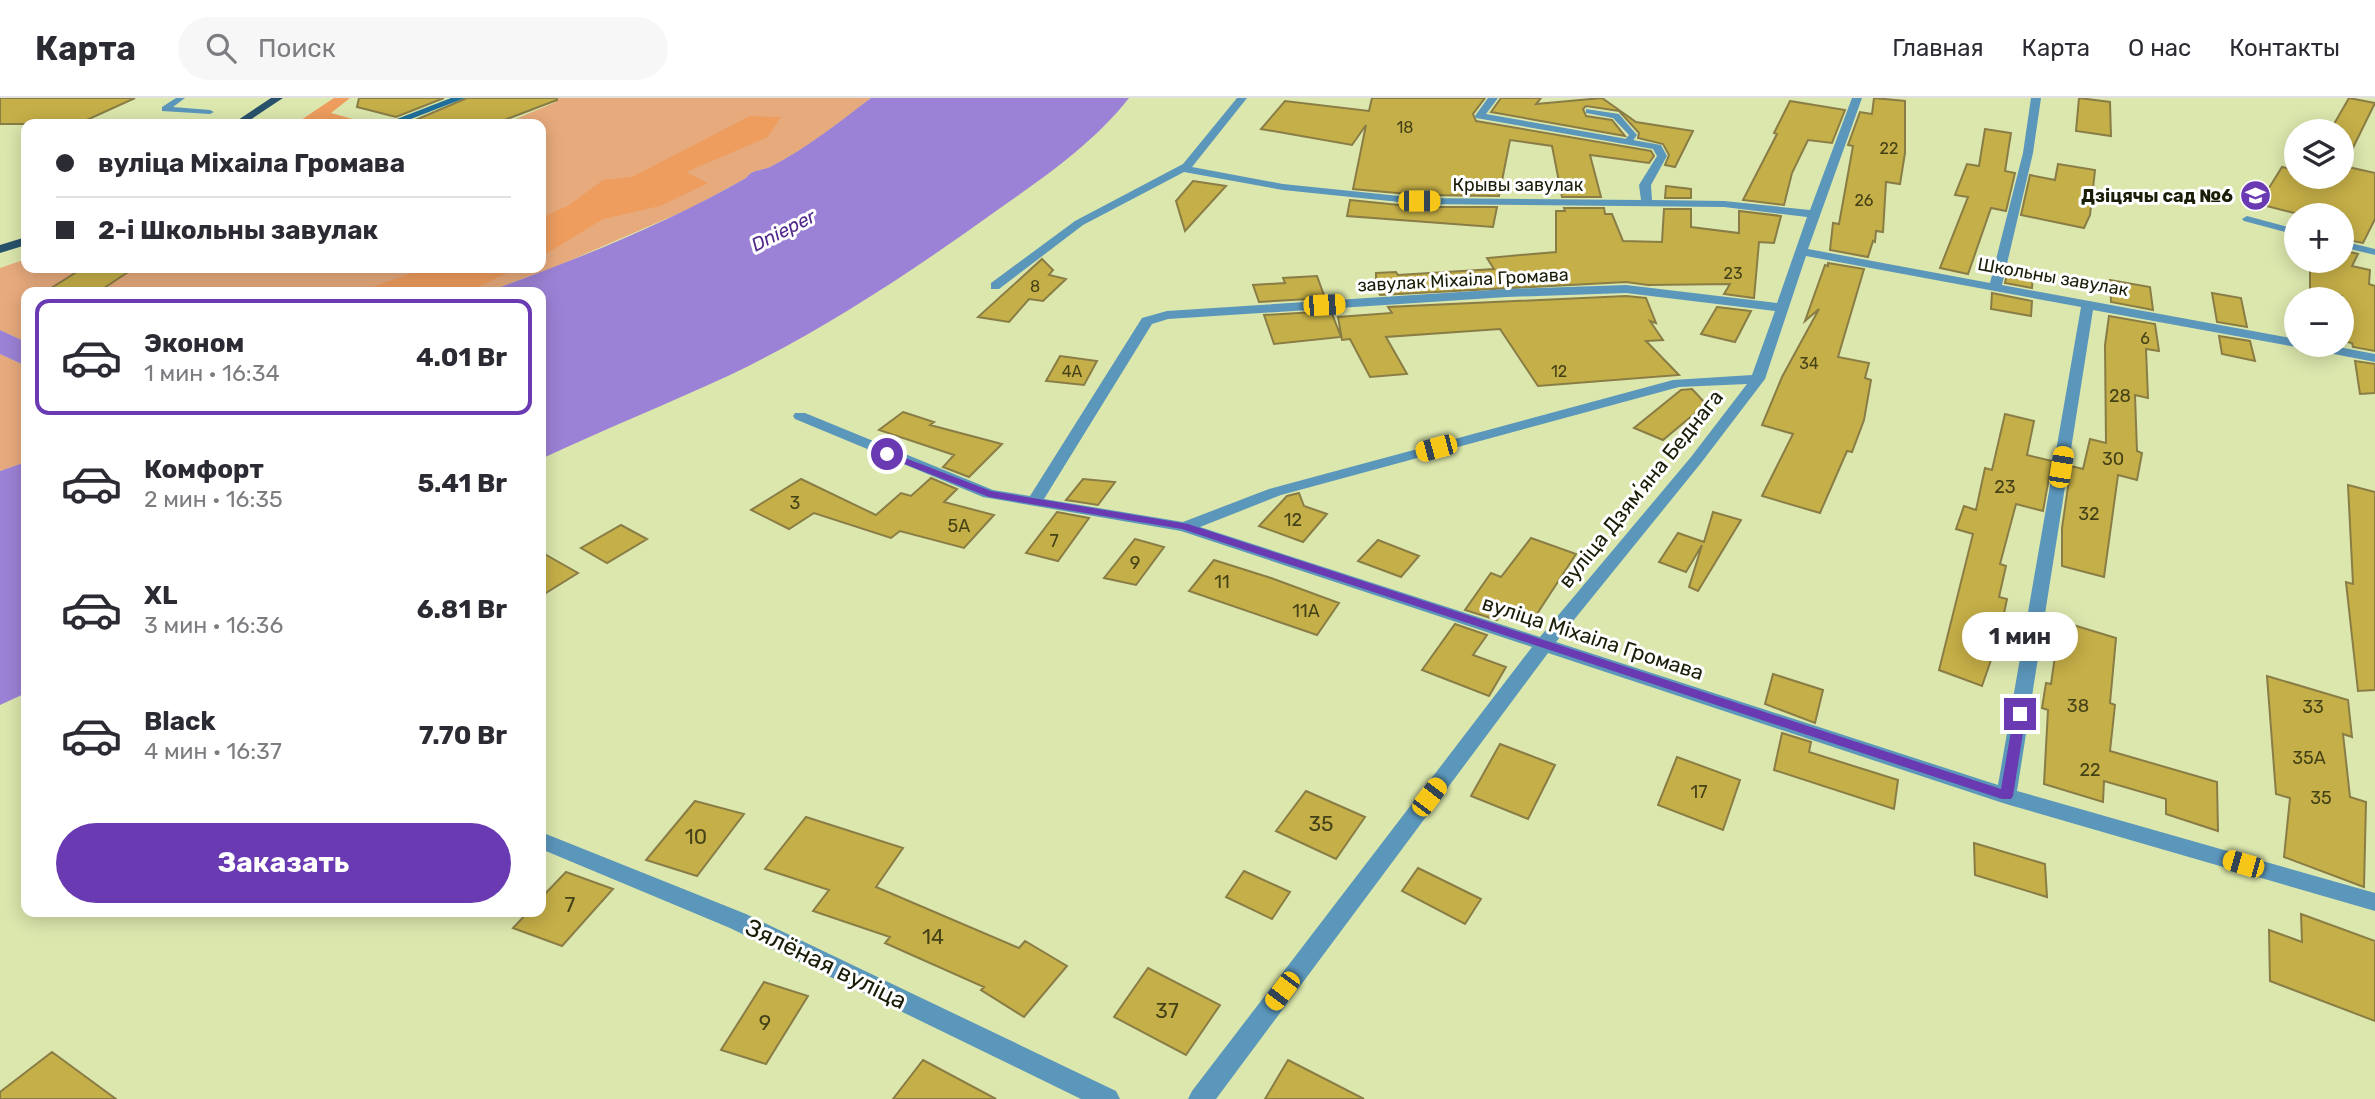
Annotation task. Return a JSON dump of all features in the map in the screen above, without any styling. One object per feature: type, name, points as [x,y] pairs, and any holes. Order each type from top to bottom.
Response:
[{"type":"main road","points":[[247,119],[281,101]]},
{"type":"main road","points":[[260,119],[281,101]]},
{"type":"main road","points":[[0,248],[21,242]]},
{"type":"street","points":[[403,119],[460,98]]},
{"type":"street","points":[[995,286],[1079,223],[1187,166],[1242,98]]},
{"type":"street","points":[[1493,98],[1480,116],[1657,147],[1662,156],[1645,185],[1647,203]]},
{"type":"street","name":"вуліца Дзямʼяна Беднага","points":[[1201,1099],[1543,646],[1696,460],[1758,379],[1857,98]]},
{"type":"street","points":[[1996,286],[2028,153],[2036,98]]},
{"type":"street","name":"Крывы завулак","points":[[1182,168],[1283,187],[1419,201],[1724,204],[1814,214]]},
{"type":"street","name":"Школьны завулак","points":[[1802,252],[2284,340]]},
{"type":"street","name":"завулак Міхаіла Громава","points":[[1035,502],[1147,321],[1167,314],[1507,293],[1626,289],[1783,308]]},
{"type":"street","points":[[2006,796],[2088,303]]},
{"type":"street","points":[[2354,354],[2375,358]]},
{"type":"street","points":[[1184,527],[1275,492],[1678,383],[1758,379]]},
{"type":"street","name":"вуліца Міхаіла Громава","points":[[800,416],[989,494],[1184,527],[2006,796],[2375,902]]},
{"type":"street","name":"Зялёная вуліца","points":[[546,842],[738,921],[1107,1099]]},
{"type":"lane","points":[[181,98],[165,109],[210,112]]},
{"type":"lane","points":[[1590,111],[1616,116],[1633,135],[1629,140]]},
{"type":"lane","points":[[2247,219],[2284,229]]},
{"type":"lane","points":[[2354,247],[2375,252]]},
{"type":"shaded area","points":[[334,98],[350,98],[331,113],[353,119],[302,119]]},
{"type":"shaded area","points":[[541,98],[871,98],[822,135],[770,167],[751,173],[691,208],[546,270],[546,119],[516,119],[556,102]]},
{"type":"shaded area","points":[[750,116],[781,117],[768,137],[686,172],[708,183],[660,206],[603,219],[546,254],[546,216],[569,205],[603,180],[632,177]]},
{"type":"shaded area","points":[[21,261],[21,273],[75,273],[53,287],[21,287],[21,340],[0,330],[0,268]]},
{"type":"shaded area","points":[[126,273],[539,273],[501,287],[106,287]]},
{"type":"shaded area","points":[[411,273],[508,273],[478,287],[373,287]]},
{"type":"shaded area","points":[[0,354],[21,364],[21,464],[0,471]]},
{"type":"water","name":"Dnieper","points":[[871,98],[1129,98],[1100,130],[1049,173],[866,299],[765,358],[546,457],[546,287],[500,287],[536,273],[546,273],[546,269],[683,211],[751,173],[770,167],[822,135]]},
{"type":"water","points":[[0,330],[21,340],[21,364],[0,354]]},
{"type":"water","points":[[21,464],[21,695],[0,705],[0,471]]},
{"type":"building","points":[[0,98],[135,98],[89,119],[21,119],[21,124],[0,124]]},
{"type":"building","points":[[359,98],[444,98],[396,117],[357,107]]},
{"type":"building","points":[[467,98],[557,98],[507,119],[418,119]]},
{"type":"building","points":[[1372,98],[1485,98],[1473,114],[1476,121],[1651,151],[1654,156],[1649,163],[1590,155],[1601,197],[1562,197],[1552,146],[1510,140],[1499,196],[1419,195],[1353,189],[1366,125],[1352,145],[1261,129],[1285,101],[1369,111]]},
{"type":"building","points":[[1501,98],[1541,98],[1536,104],[1602,98],[1636,122],[1693,131],[1675,167],[1665,165],[1669,155],[1663,144],[1638,138],[1639,133],[1619,111],[1586,106],[1583,109],[1586,116],[1612,120],[1625,136],[1491,112]]},
{"type":"building","points":[[1874,98],[1905,101],[1905,153],[1900,184],[1886,182],[1883,232],[1876,231],[1875,242],[1873,241],[1868,257],[1830,250],[1833,223],[1839,224],[1853,146],[1848,145],[1860,112],[1872,114]]},
{"type":"building","points":[[2079,98],[2110,102],[2111,136],[2076,131]]},
{"type":"building","points":[[2349,98],[2375,103],[2354,146],[2354,119],[2337,119]]},
{"type":"building","points":[[1790,101],[1845,110],[1832,143],[1808,140],[1792,173],[1784,205],[1743,200],[1777,134],[1774,133]]},
{"type":"building","points":[[1985,129],[2011,133],[2005,171],[2015,173],[2006,211],[1991,208],[1968,274],[1940,268],[1968,197],[1955,195],[1967,164],[1979,166]]},
{"type":"building","points":[[2058,164],[2095,170],[2090,215],[2084,228],[2021,215],[2030,175],[2055,180]]},
{"type":"building","points":[[2282,167],[2284,189],[2354,189],[2354,168],[2375,173],[2375,219],[2363,243],[2354,241],[2354,203],[2284,203],[2284,210],[2259,204]]},
{"type":"building","points":[[1193,181],[1226,186],[1185,231],[1176,201]]},
{"type":"building","points":[[1666,186],[1691,189],[1691,198],[1665,198]]},
{"type":"building","points":[[1350,200],[1419,207],[1497,207],[1493,227],[1347,216]]},
{"type":"building","points":[[1564,208],[1604,208],[1605,214],[1612,214],[1623,241],[1662,242],[1664,209],[1691,209],[1691,227],[1739,233],[1739,211],[1781,216],[1774,243],[1759,242],[1754,298],[1724,294],[1730,284],[1648,285],[1626,282],[1380,295],[1376,288],[1376,273],[1396,272],[1398,275],[1494,269],[1487,258],[1556,252],[1556,211],[1565,211]]},
{"type":"building","points":[[1042,259],[1053,270],[1049,275],[1066,279],[1043,301],[1029,299],[1009,322],[978,317]]},
{"type":"building","points":[[1828,263],[1864,269],[1838,357],[1869,363],[1865,378],[1871,380],[1864,420],[1852,452],[1847,451],[1820,513],[1762,496],[1793,434],[1762,425],[1782,377],[1819,309],[1805,321]]},
{"type":"building","points":[[2354,266],[2370,270],[2369,284],[2375,286],[2375,351],[2354,347],[2354,287],[2310,287],[2310,273],[2354,273]]},
{"type":"building","points":[[2008,269],[2033,273],[2032,288],[2005,283]]},
{"type":"building","points":[[75,273],[126,273],[106,287],[53,287]]},
{"type":"building","points":[[1317,276],[1325,298],[1259,302],[1253,285],[1285,283],[1283,278]]},
{"type":"building","points":[[2110,280],[2150,287],[2153,310],[2111,302]]},
{"type":"building","points":[[1992,293],[2032,301],[2031,316],[1991,309]]},
{"type":"building","points":[[2212,293],[2241,298],[2247,327],[2217,322]]},
{"type":"building","points":[[1626,296],[1646,298],[1656,323],[1650,321],[1663,340],[1646,341],[1679,375],[1538,386],[1500,329],[1386,337],[1407,374],[1370,377],[1350,339],[1342,340],[1338,317],[1392,313],[1388,307]]},
{"type":"building","points":[[1717,307],[1751,311],[1735,342],[1701,334]]},
{"type":"building","points":[[1331,311],[1341,337],[1274,344],[1264,315]]},
{"type":"building","points":[[2109,316],[2155,324],[2159,351],[2146,349],[2148,398],[2135,395],[2137,451],[2142,453],[2137,480],[2118,475],[2104,577],[2062,566],[2062,528],[2071,466],[2083,469],[2090,439],[2106,443],[2105,345]]},
{"type":"building","points":[[2219,336],[2250,341],[2255,361],[2222,354]]},
{"type":"building","points":[[1060,356],[1097,361],[1084,385],[1046,381]]},
{"type":"building","points":[[2355,361],[2375,364],[2375,393],[2360,394]]},
{"type":"building","points":[[1692,389],[1706,404],[1663,440],[1634,428],[1681,390]]},
{"type":"building","points":[[903,412],[934,422],[930,425],[1002,444],[969,477],[943,467],[954,455],[879,430]]},
{"type":"building","points":[[2005,414],[2034,421],[2027,455],[2052,461],[2043,511],[2016,504],[2000,564],[2006,566],[1999,597],[2007,599],[1999,637],[1982,686],[1939,670],[1973,534],[1956,529],[1964,506],[1976,510],[1985,468],[1992,470]]},
{"type":"building","points":[[931,478],[957,489],[944,502],[994,515],[964,548],[900,531],[891,538],[814,513],[789,529],[751,510],[801,479],[876,515],[901,493],[911,496]]},
{"type":"building","points":[[1083,479],[1115,482],[1098,505],[1066,500]]},
{"type":"building","points":[[2348,485],[2375,492],[2375,690],[2358,691],[2346,582],[2353,584]]},
{"type":"building","points":[[1299,493],[1304,506],[1327,514],[1303,542],[1259,526],[1287,496]]},
{"type":"building","points":[[1057,512],[1089,518],[1058,561],[1026,553]]},
{"type":"building","points":[[1713,512],[1741,520],[1698,591],[1689,587],[1702,545],[1686,572],[1659,562],[1678,533],[1704,542]]},
{"type":"building","points":[[621,525],[647,539],[607,563],[581,548]]},
{"type":"building","points":[[1531,538],[1576,554],[1533,620],[1504,610],[1497,620],[1465,610],[1491,573],[1501,577]]},
{"type":"building","points":[[1135,539],[1164,547],[1136,585],[1104,578]]},
{"type":"building","points":[[1378,540],[1419,556],[1401,577],[1358,561]]},
{"type":"building","points":[[546,555],[578,573],[546,593]]},
{"type":"building","points":[[1214,560],[1339,603],[1317,635],[1189,591]]},
{"type":"building","points":[[2060,621],[2116,638],[2110,703],[2115,705],[2110,751],[2217,782],[2218,831],[2166,814],[2166,799],[2104,781],[2103,802],[2044,784],[2048,710],[2042,708],[2046,683],[2051,684]]},
{"type":"building","points":[[1455,624],[1487,635],[1473,655],[1506,667],[1489,696],[1422,670]]},
{"type":"building","points":[[1773,674],[1823,690],[1815,723],[1765,704]]},
{"type":"building","points":[[2267,676],[2348,700],[2352,737],[2343,734],[2350,797],[2366,802],[2364,887],[2284,857],[2290,798],[2276,794]]},
{"type":"building","points":[[1782,733],[1811,742],[1809,752],[1898,780],[1894,809],[1774,770]]},
{"type":"building","points":[[1500,744],[1555,765],[1528,819],[1471,796]]},
{"type":"building","points":[[1677,757],[1740,780],[1723,830],[1658,805]]},
{"type":"building","points":[[1306,791],[1365,817],[1336,859],[1276,831]]},
{"type":"building","points":[[695,801],[744,814],[697,876],[646,860]]},
{"type":"building","points":[[806,817],[903,848],[876,887],[1019,948],[1025,941],[1067,966],[1024,1017],[981,990],[984,987],[885,943],[890,937],[813,911],[829,890],[765,869]]},
{"type":"building","points":[[1974,843],[2045,864],[2047,897],[1975,875]]},
{"type":"building","points":[[1418,868],[1481,899],[1465,924],[1402,891]]},
{"type":"building","points":[[1244,871],[1290,892],[1272,919],[1226,897]]},
{"type":"building","points":[[566,872],[613,889],[562,946],[513,928],[523,917],[546,917],[546,893]]},
{"type":"building","points":[[2301,914],[2375,941],[2375,1021],[2270,981],[2269,930],[2302,942]]},
{"type":"building","points":[[1148,968],[1220,1005],[1186,1055],[1114,1017]]},
{"type":"building","points":[[764,982],[808,996],[766,1064],[721,1050]]},
{"type":"building","points":[[52,1052],[116,1099],[0,1099],[0,1092]]},
{"type":"building","points":[[923,1060],[996,1099],[893,1099]]},
{"type":"building","points":[[1288,1060],[1364,1099],[1265,1099]]},
{"type":"place","name":"Дзіцячы сад №6","points":[[2256,196]]},
{"type":"route","points":[[887,454],[989,494],[1184,527],[2006,796],[2020,714]]}]
